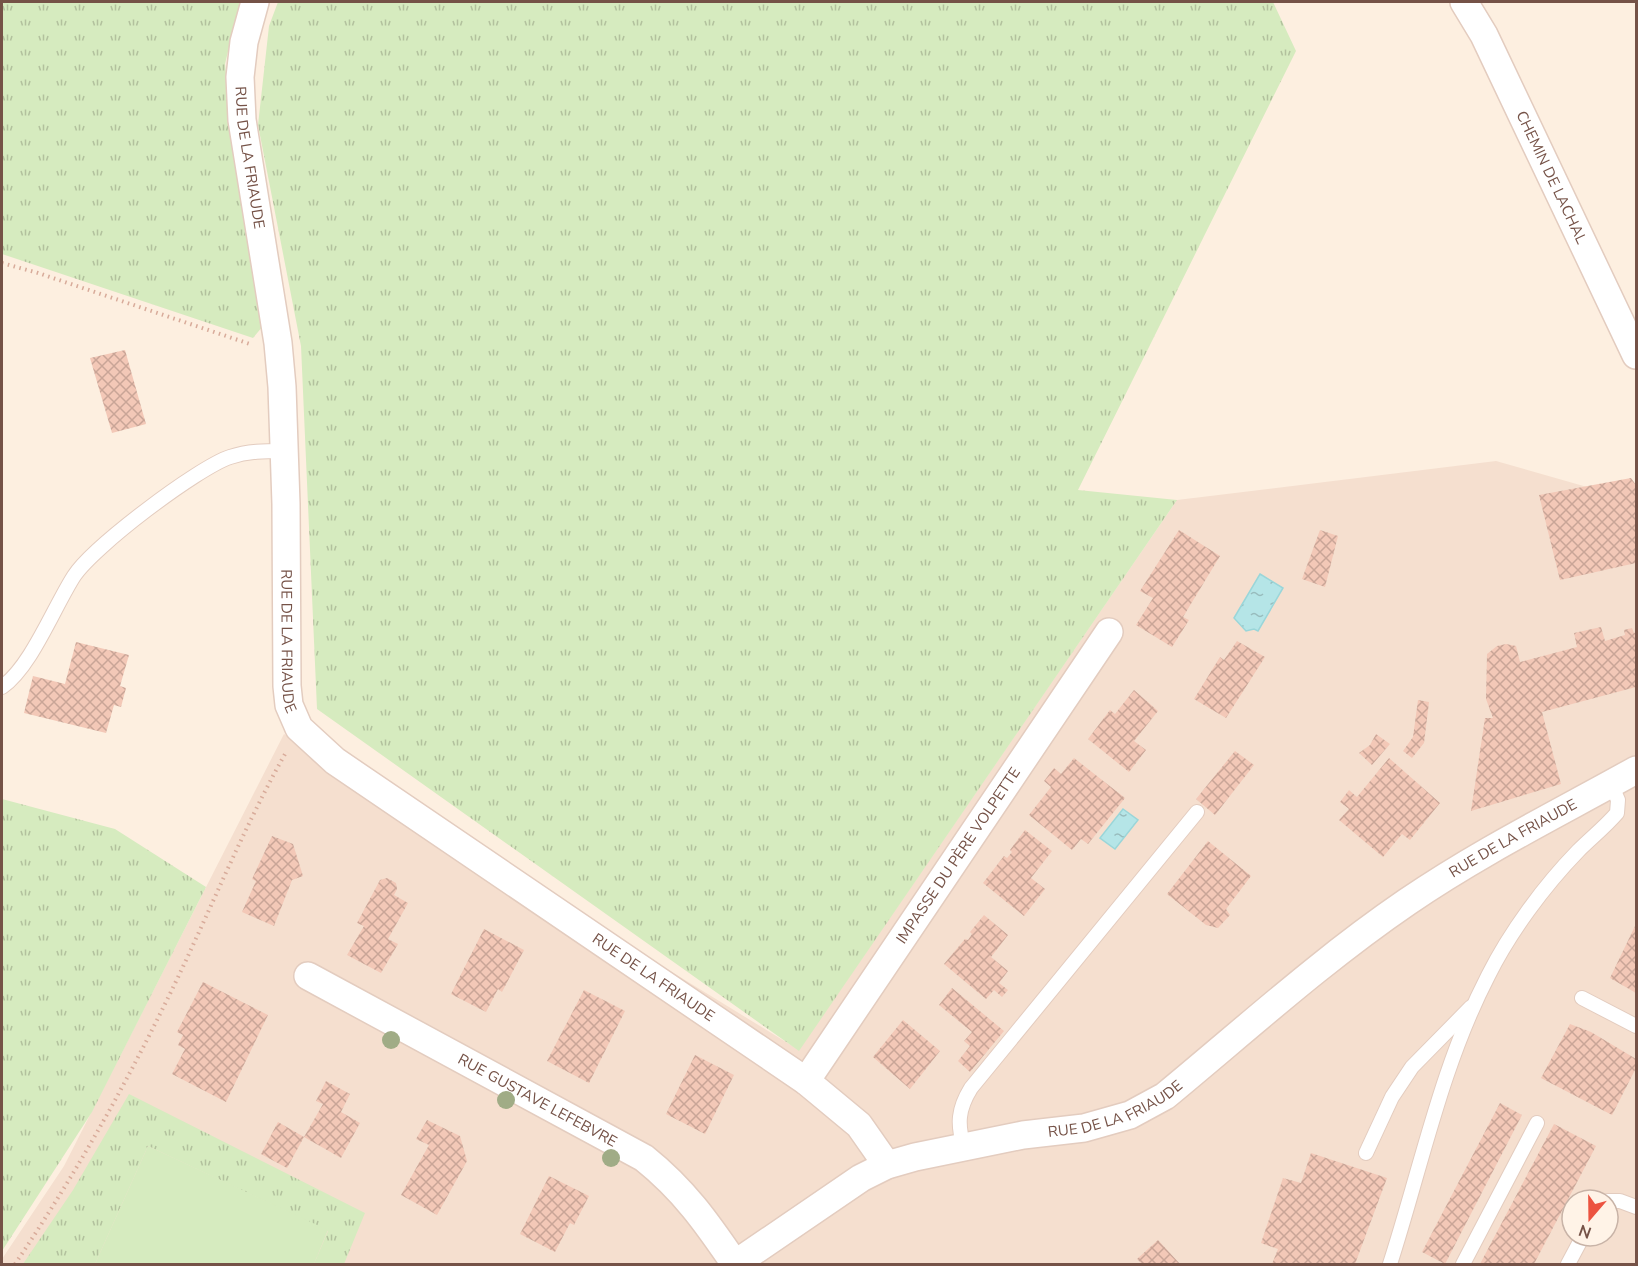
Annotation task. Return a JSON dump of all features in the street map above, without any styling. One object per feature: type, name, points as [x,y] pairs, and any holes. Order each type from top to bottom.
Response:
[{"type":"street","name":"RUE DE LA FRIAUDE","points":[[255,2],[244,42],[240,77],[242,120],[278,343],[284,451],[285,658],[289,705],[299,728],[335,760],[807,1081],[859,1125],[887,1165],[964,1147],[1084,1128],[1130,1115],[1165,1096],[1352,942],[1407,902],[1468,862],[1636,770]]},
{"type":"street","name":"CHEMIN DE LACHAL","points":[[1464,2],[1484,35],[1636,355]]},
{"type":"street","name":"IMPASSE DU PÈRE VOLPETTE","points":[[807,1081],[1109,632]]},
{"type":"street","name":"RUE GUSTAVE LEFEBVRE","points":[[308,976],[645,1158],[673,1181],[698,1209],[735,1264]]},
{"type":"street","points":[[735,1264],[861,1178],[887,1165]]},
{"type":"lane","points":[[2,687],[30,653],[75,574],[96,552],[196,473],[253,451],[284,451]]},
{"type":"lane","points":[[1390,1264],[1435,1112],[1476,1001],[1488,975],[1530,910],[1577,852],[1617,813],[1618,800],[1611,784]]},
{"type":"lane","points":[[964,1147],[959,1131],[958,1116],[962,1102],[971,1088],[1197,812]]},
{"type":"lane","points":[[1582,998],[1636,1026]]},
{"type":"lane","points":[[1366,1154],[1392,1098],[1412,1066],[1476,1001]]},
{"type":"lane","points":[[1463,1264],[1537,1123]]},
{"type":"lane","points":[[1620,1200],[1636,1207]]},
{"type":"lane","points":[[1568,1264],[1577,1248]]},
{"type":"path","points":[[2,263],[38,273],[234,340],[259,346],[278,343]]},
{"type":"path","points":[[15,1264],[97,1133],[163,1007],[262,796],[299,728]]},
{"type":"shaded area","points":[[1496,461],[1636,501],[1636,1264],[2,1264],[2,1259],[64,1166],[284,734],[799,1050],[1177,500]]},
{"type":"green space","points":[[2,2],[240,2],[225,64],[230,115],[263,326],[253,338],[2,254]]},
{"type":"green space","points":[[278,2],[1273,2],[1296,51],[1078,490],[1177,500],[799,1051],[317,709],[301,346],[258,125],[269,26]]},
{"type":"green space","points":[[2,799],[115,829],[206,887],[92,1112],[2,1251]]},
{"type":"green space","points":[[129,1094],[365,1213],[344,1264],[314,1264],[328,1231],[148,1146],[95,1264],[23,1264],[73,1190]]},
{"type":"green space","points":[[148,1146],[328,1230],[314,1264],[95,1264]]},
{"type":"water","points":[[1260,574],[1283,588],[1258,631],[1254,629],[1246,631],[1234,618]]},
{"type":"water","points":[[1123,809],[1138,820],[1115,849],[1100,838]]},
{"type":"building","points":[[125,350],[146,424],[112,433],[90,358]]},
{"type":"building","points":[[1631,478],[1636,485],[1636,563],[1560,580],[1539,495]]},
{"type":"building","points":[[1179,530],[1220,556],[1183,617],[1189,620],[1172,647],[1136,625],[1153,598],[1140,591]]},
{"type":"building","points":[[1320,530],[1338,536],[1325,587],[1302,579]]},
{"type":"building","points":[[1601,627],[1605,641],[1625,635],[1624,630],[1632,628],[1634,633],[1636,632],[1636,687],[1542,712],[1561,784],[1471,811],[1485,718],[1493,718],[1486,699],[1487,654],[1497,646],[1506,644],[1516,646],[1520,662],[1577,647],[1574,633]]},
{"type":"building","points":[[1237,641],[1265,657],[1226,718],[1194,699],[1220,657],[1224,660]]},
{"type":"building","points":[[76,642],[129,655],[120,686],[126,688],[121,707],[114,705],[106,733],[24,713],[33,676],[65,684]]},
{"type":"building","points":[[1134,690],[1158,711],[1134,741],[1146,750],[1129,772],[1088,739],[1110,710],[1115,714]]},
{"type":"building","points":[[1418,700],[1429,702],[1424,743],[1412,758],[1403,751],[1413,737]]},
{"type":"building","points":[[1376,734],[1390,744],[1372,765],[1359,753],[1370,745]]},
{"type":"building","points":[[1235,751],[1254,765],[1215,815],[1196,799]]},
{"type":"building","points":[[1074,758],[1125,798],[1088,844],[1081,839],[1072,850],[1029,815],[1051,787],[1044,781],[1054,768],[1061,774]]},
{"type":"building","points":[[1389,758],[1440,803],[1410,840],[1402,834],[1383,857],[1339,820],[1349,809],[1340,802],[1349,790],[1357,797]]},
{"type":"building","points":[[1025,830],[1052,851],[1031,878],[1045,889],[1024,916],[983,883],[1004,856],[1007,858],[1012,852],[1010,850]]},
{"type":"building","points":[[272,836],[293,844],[303,876],[292,880],[274,926],[242,912],[256,881],[252,879]]},
{"type":"building","points":[[1208,841],[1251,876],[1226,909],[1230,915],[1218,928],[1206,925],[1167,894]]},
{"type":"building","points":[[387,878],[396,883],[397,889],[394,895],[408,903],[388,939],[398,944],[381,973],[347,955],[364,926],[357,923],[380,880]]},
{"type":"building","points":[[984,915],[1008,935],[991,957],[1008,971],[999,983],[1008,990],[1002,997],[994,990],[986,999],[944,964],[965,939],[968,940],[972,934],[970,932]]},
{"type":"building","points":[[1636,924],[1636,993],[1610,978]]},
{"type":"building","points":[[484,929],[524,950],[502,992],[498,989],[486,1012],[451,994]]},
{"type":"building","points":[[203,982],[268,1015],[226,1102],[172,1074],[185,1049],[178,1045],[183,1035],[177,1032]]},
{"type":"building","points":[[952,988],[1004,1031],[970,1072],[958,1061],[970,1046],[964,1041],[972,1032],[939,1005]]},
{"type":"building","points":[[584,990],[625,1011],[589,1083],[547,1061]]},
{"type":"building","points":[[903,1020],[940,1051],[910,1089],[873,1057]]},
{"type":"building","points":[[1570,1024],[1591,1032],[1636,1059],[1636,1068],[1612,1115],[1541,1078]]},
{"type":"building","points":[[695,1055],[734,1075],[705,1134],[666,1114]]},
{"type":"building","points":[[326,1081],[350,1094],[341,1112],[360,1123],[341,1158],[304,1137],[323,1104],[316,1101]]},
{"type":"building","points":[[1500,1103],[1522,1115],[1445,1264],[1422,1252]]},
{"type":"building","points":[[427,1120],[460,1136],[467,1161],[437,1215],[401,1195],[429,1145],[416,1139]]},
{"type":"building","points":[[278,1122],[304,1137],[287,1168],[261,1154]]},
{"type":"building","points":[[1554,1124],[1596,1146],[1574,1188],[1560,1188],[1560,1215],[1534,1264],[1480,1264]]},
{"type":"building","points":[[1311,1153],[1387,1178],[1355,1264],[1272,1264],[1278,1249],[1261,1243],[1283,1178],[1301,1183]]},
{"type":"building","points":[[549,1176],[589,1196],[574,1225],[570,1223],[555,1252],[520,1234]]},
{"type":"building","points":[[1158,1240],[1180,1264],[1142,1264],[1137,1259]]}]
